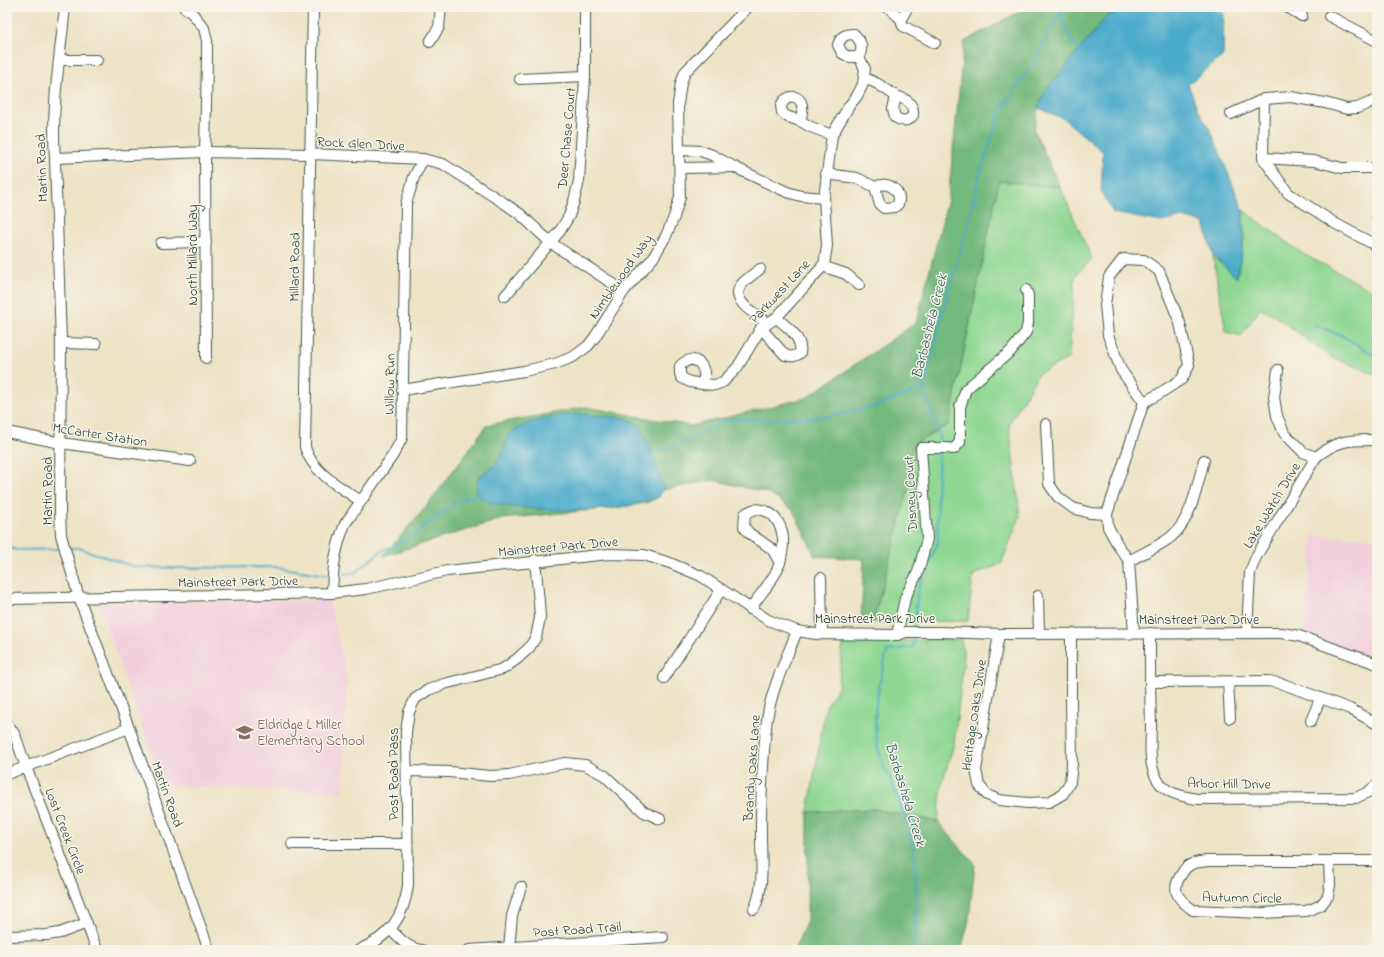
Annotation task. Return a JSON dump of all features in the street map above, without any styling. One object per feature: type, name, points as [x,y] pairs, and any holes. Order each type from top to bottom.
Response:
[{"type":"street","name":"Martin Road","points":[[65,7],[53,135],[61,343],[61,535],[79,598],[129,728],[210,950]]},
{"type":"street","name":"North Millard Way","points":[[184,7],[192,13],[204,28],[207,41],[208,58],[205,152],[206,358]]},
{"type":"street","name":"Millard Road","points":[[313,7],[305,447],[307,456],[312,464],[342,489],[361,501]]},
{"type":"street","points":[[430,42],[439,27],[441,7]]},
{"type":"street","name":"Deer Chase Court","points":[[505,296],[560,231],[569,216],[574,201],[579,181],[585,76],[585,7]]},
{"type":"street","name":"Nimblewood Way","points":[[402,390],[524,371],[564,361],[581,352],[591,341],[624,291],[653,258],[666,236],[674,217],[680,197],[678,104],[681,83],[685,72],[748,7]]},
{"type":"street","points":[[888,7],[900,19],[903,26],[935,43]]},
{"type":"street","points":[[900,19],[908,7]]},
{"type":"street","points":[[1287,7],[1302,16]]},
{"type":"street","points":[[1329,16],[1377,41]]},
{"type":"street","points":[[859,57],[865,69],[864,78],[878,84],[896,96]]},
{"type":"street","points":[[59,60],[97,60]]},
{"type":"street","points":[[520,79],[585,76]]},
{"type":"street","name":"Parkwest Lane","points":[[702,384],[714,385],[724,382],[736,368],[768,323],[824,265],[826,256],[824,198],[832,135],[861,89],[864,78]]},
{"type":"street","points":[[1231,114],[1264,98],[1291,97],[1326,103],[1347,109],[1357,108],[1377,100]]},
{"type":"street","points":[[1264,98],[1263,158],[1288,193],[1336,224],[1377,246]]},
{"type":"street","points":[[800,121],[811,128],[832,135]]},
{"type":"street","points":[[680,150],[701,151],[712,155],[734,168],[787,192],[801,196],[824,198]]},
{"type":"street","name":"Rock Glen Drive","points":[[55,158],[205,152],[310,154],[423,159],[443,164],[504,202],[520,214],[551,243],[624,291]]},
{"type":"street","points":[[1263,158],[1314,160],[1342,168],[1377,168]]},
{"type":"street","name":"Willow Run","points":[[332,594],[334,561],[340,536],[345,524],[393,455],[402,438],[406,204],[414,177],[423,159]]},
{"type":"street","points":[[680,168],[734,168]]},
{"type":"street","points":[[826,174],[857,178],[875,187]]},
{"type":"street","points":[[161,243],[206,242]]},
{"type":"street","points":[[1134,634],[1129,561],[1108,528],[1107,514],[1144,402],[1182,379],[1189,365],[1180,323],[1159,271],[1144,260],[1123,259],[1110,277],[1105,305],[1108,335],[1121,370],[1144,402]]},
{"type":"street","points":[[822,266],[846,274],[859,285]]},
{"type":"street","points":[[760,269],[741,284],[738,291],[738,298],[746,307],[768,323]]},
{"type":"street","name":"Disney Court","points":[[902,633],[906,598],[918,572],[927,539],[921,448],[954,449],[960,442],[960,407],[966,389],[1011,351],[1026,332],[1028,323],[1028,295],[1026,290]]},
{"type":"street","points":[[61,343],[96,344]]},
{"type":"street","points":[[1278,370],[1274,397],[1277,416],[1284,433],[1303,452],[1316,457]]},
{"type":"street","points":[[1046,424],[1049,484],[1058,497],[1073,508],[1090,513],[1107,514]]},
{"type":"street","name":"McCarter Station","points":[[7,432],[61,443],[190,461]]},
{"type":"street","name":"Lake Watch Drive","points":[[1247,632],[1250,572],[1257,554],[1316,457],[1338,443],[1351,440],[1377,440]]},
{"type":"street","points":[[1129,561],[1172,537],[1182,525],[1191,504],[1204,460]]},
{"type":"street","points":[[750,609],[772,580],[780,563],[783,552],[782,531],[777,520],[763,510],[757,508],[750,510],[745,514],[744,527],[749,533],[772,549],[780,563]]},
{"type":"street","name":"Mainstreet Park Drive","points":[[7,599],[332,594],[366,589],[446,570],[535,560],[609,554],[644,555],[701,576],[720,590],[768,620],[797,632],[822,634],[919,632],[999,634],[1282,633],[1299,636],[1377,664]]},
{"type":"street","name":"Post Road Pass","points":[[359,950],[373,944],[390,929],[401,914],[406,896],[408,885],[406,732],[409,712],[415,699],[428,690],[444,684],[503,669],[517,660],[528,648],[536,637],[540,618],[535,560]]},
{"type":"street","points":[[821,578],[822,634]]},
{"type":"street","points":[[664,678],[720,590]]},
{"type":"street","points":[[1038,596],[1039,634]]},
{"type":"street","name":"Brandy Oaks Lane","points":[[754,910],[759,900],[761,880],[760,825],[766,726],[769,707],[797,632]]},
{"type":"street","name":"Arbor Hill Drive","points":[[1150,633],[1152,765],[1157,780],[1167,790],[1179,796],[1196,799],[1356,798],[1368,792],[1377,785]]},
{"type":"street","name":"Heritage Oaks Drive","points":[[999,634],[976,770],[979,785],[987,796],[999,800],[1028,803],[1049,802],[1063,794],[1070,782],[1072,764],[1070,700],[1071,634]]},
{"type":"street","points":[[1150,682],[1269,681],[1283,684],[1350,709],[1377,724]]},
{"type":"street","points":[[1228,682],[1230,718]]},
{"type":"street","points":[[1311,721],[1320,699]]},
{"type":"street","name":"Lost Creek Circle","points":[[7,723],[15,735],[96,950]]},
{"type":"street","points":[[7,774],[129,728]]},
{"type":"street","points":[[407,771],[449,772],[490,776],[509,775],[565,763],[585,765],[604,775],[644,812],[660,819]]},
{"type":"street","points":[[292,844],[407,844]]},
{"type":"street","name":"Autumn Circle","points":[[1329,861],[1330,885],[1328,896],[1321,905],[1305,911],[1261,913],[1193,910],[1185,904],[1175,890],[1176,881],[1184,869],[1192,863],[1207,861],[1329,861],[1377,861]]},
{"type":"street","points":[[509,948],[512,916],[521,887]]},
{"type":"street","points":[[7,936],[46,935],[60,933],[87,923]]},
{"type":"street","points":[[390,929],[401,941],[418,950],[422,950]]},
{"type":"street","name":"Post Road Trail","points":[[469,950],[663,937]]},
{"type":"shaded area","points":[[1313,536],[1377,538],[1377,662],[1304,642]]},
{"type":"shaded area","name":"Eldridge L Miller Elementary School","points":[[329,600],[347,678],[343,792],[162,785],[99,604]]},
{"type":"green space","points":[[1028,7],[1133,7],[1107,16],[1038,108],[1034,130],[1060,187],[999,181],[949,424],[913,445],[911,479],[873,622],[861,622],[864,559],[815,556],[793,510],[768,493],[713,480],[663,490],[659,497],[646,503],[614,508],[502,519],[383,556],[426,507],[487,425],[586,407],[691,426],[806,398],[916,323],[948,199],[964,42]]},
{"type":"green space","points":[[999,181],[1060,187],[1092,259],[1075,276],[1069,358],[1038,374],[1009,424],[1020,516],[1001,564],[973,575],[968,621],[873,622],[911,479],[913,445],[949,424]]},
{"type":"green space","points":[[1243,210],[1303,254],[1377,293],[1377,375],[1331,357],[1271,313],[1260,309],[1241,336],[1226,332],[1213,256],[1237,278],[1244,238]]},
{"type":"green space","points":[[961,639],[964,657],[954,744],[942,783],[938,822],[875,809],[808,812],[826,706],[838,688],[843,642]]},
{"type":"green space","points":[[875,809],[938,822],[975,864],[969,920],[961,950],[794,950],[807,921],[808,812]]},
{"type":"water","points":[[1133,7],[1211,7],[1224,14],[1223,56],[1188,84],[1198,110],[1212,133],[1243,210],[1244,238],[1237,278],[1213,256],[1204,223],[1183,217],[1161,222],[1113,213],[1101,191],[1103,152],[1064,119],[1038,108],[1046,90],[1107,16]]},
{"type":"water","points":[[581,414],[626,418],[640,426],[651,449],[662,484],[663,490],[659,497],[637,504],[615,508],[546,510],[492,503],[482,499],[479,496],[476,492],[478,477],[491,469],[501,457],[509,433],[536,421]]},
{"type":"waterway","name":"Barbashela Creek","points":[[939,445],[939,435],[924,387],[951,280],[967,229],[978,180],[1001,109],[1032,66],[1063,7]]},
{"type":"waterway","points":[[1061,13],[1070,39],[1080,50]]},
{"type":"waterway","points":[[1314,325],[1341,335],[1377,357]]},
{"type":"waterway","points":[[652,454],[679,445],[720,423],[729,420],[825,417],[877,406],[924,387]]},
{"type":"waterway","name":"Barbashela Creek","points":[[914,629],[918,588],[938,543],[937,494],[939,452]]},
{"type":"waterway","points":[[344,574],[356,572],[380,552],[413,535],[460,499],[479,495]]},
{"type":"waterway","points":[[7,547],[17,550],[59,549]]},
{"type":"waterway","points":[[70,548],[79,548],[135,567],[276,567],[327,575]]},
{"type":"waterway","name":"Barbashela Creek","points":[[913,950],[916,897],[916,870],[914,857],[903,812],[882,762],[878,748],[875,720],[880,679],[887,651],[913,647],[914,635]]},
{"type":"place","name":"Eldridge L Miller Elementary School","points":[[244,732]]}]
